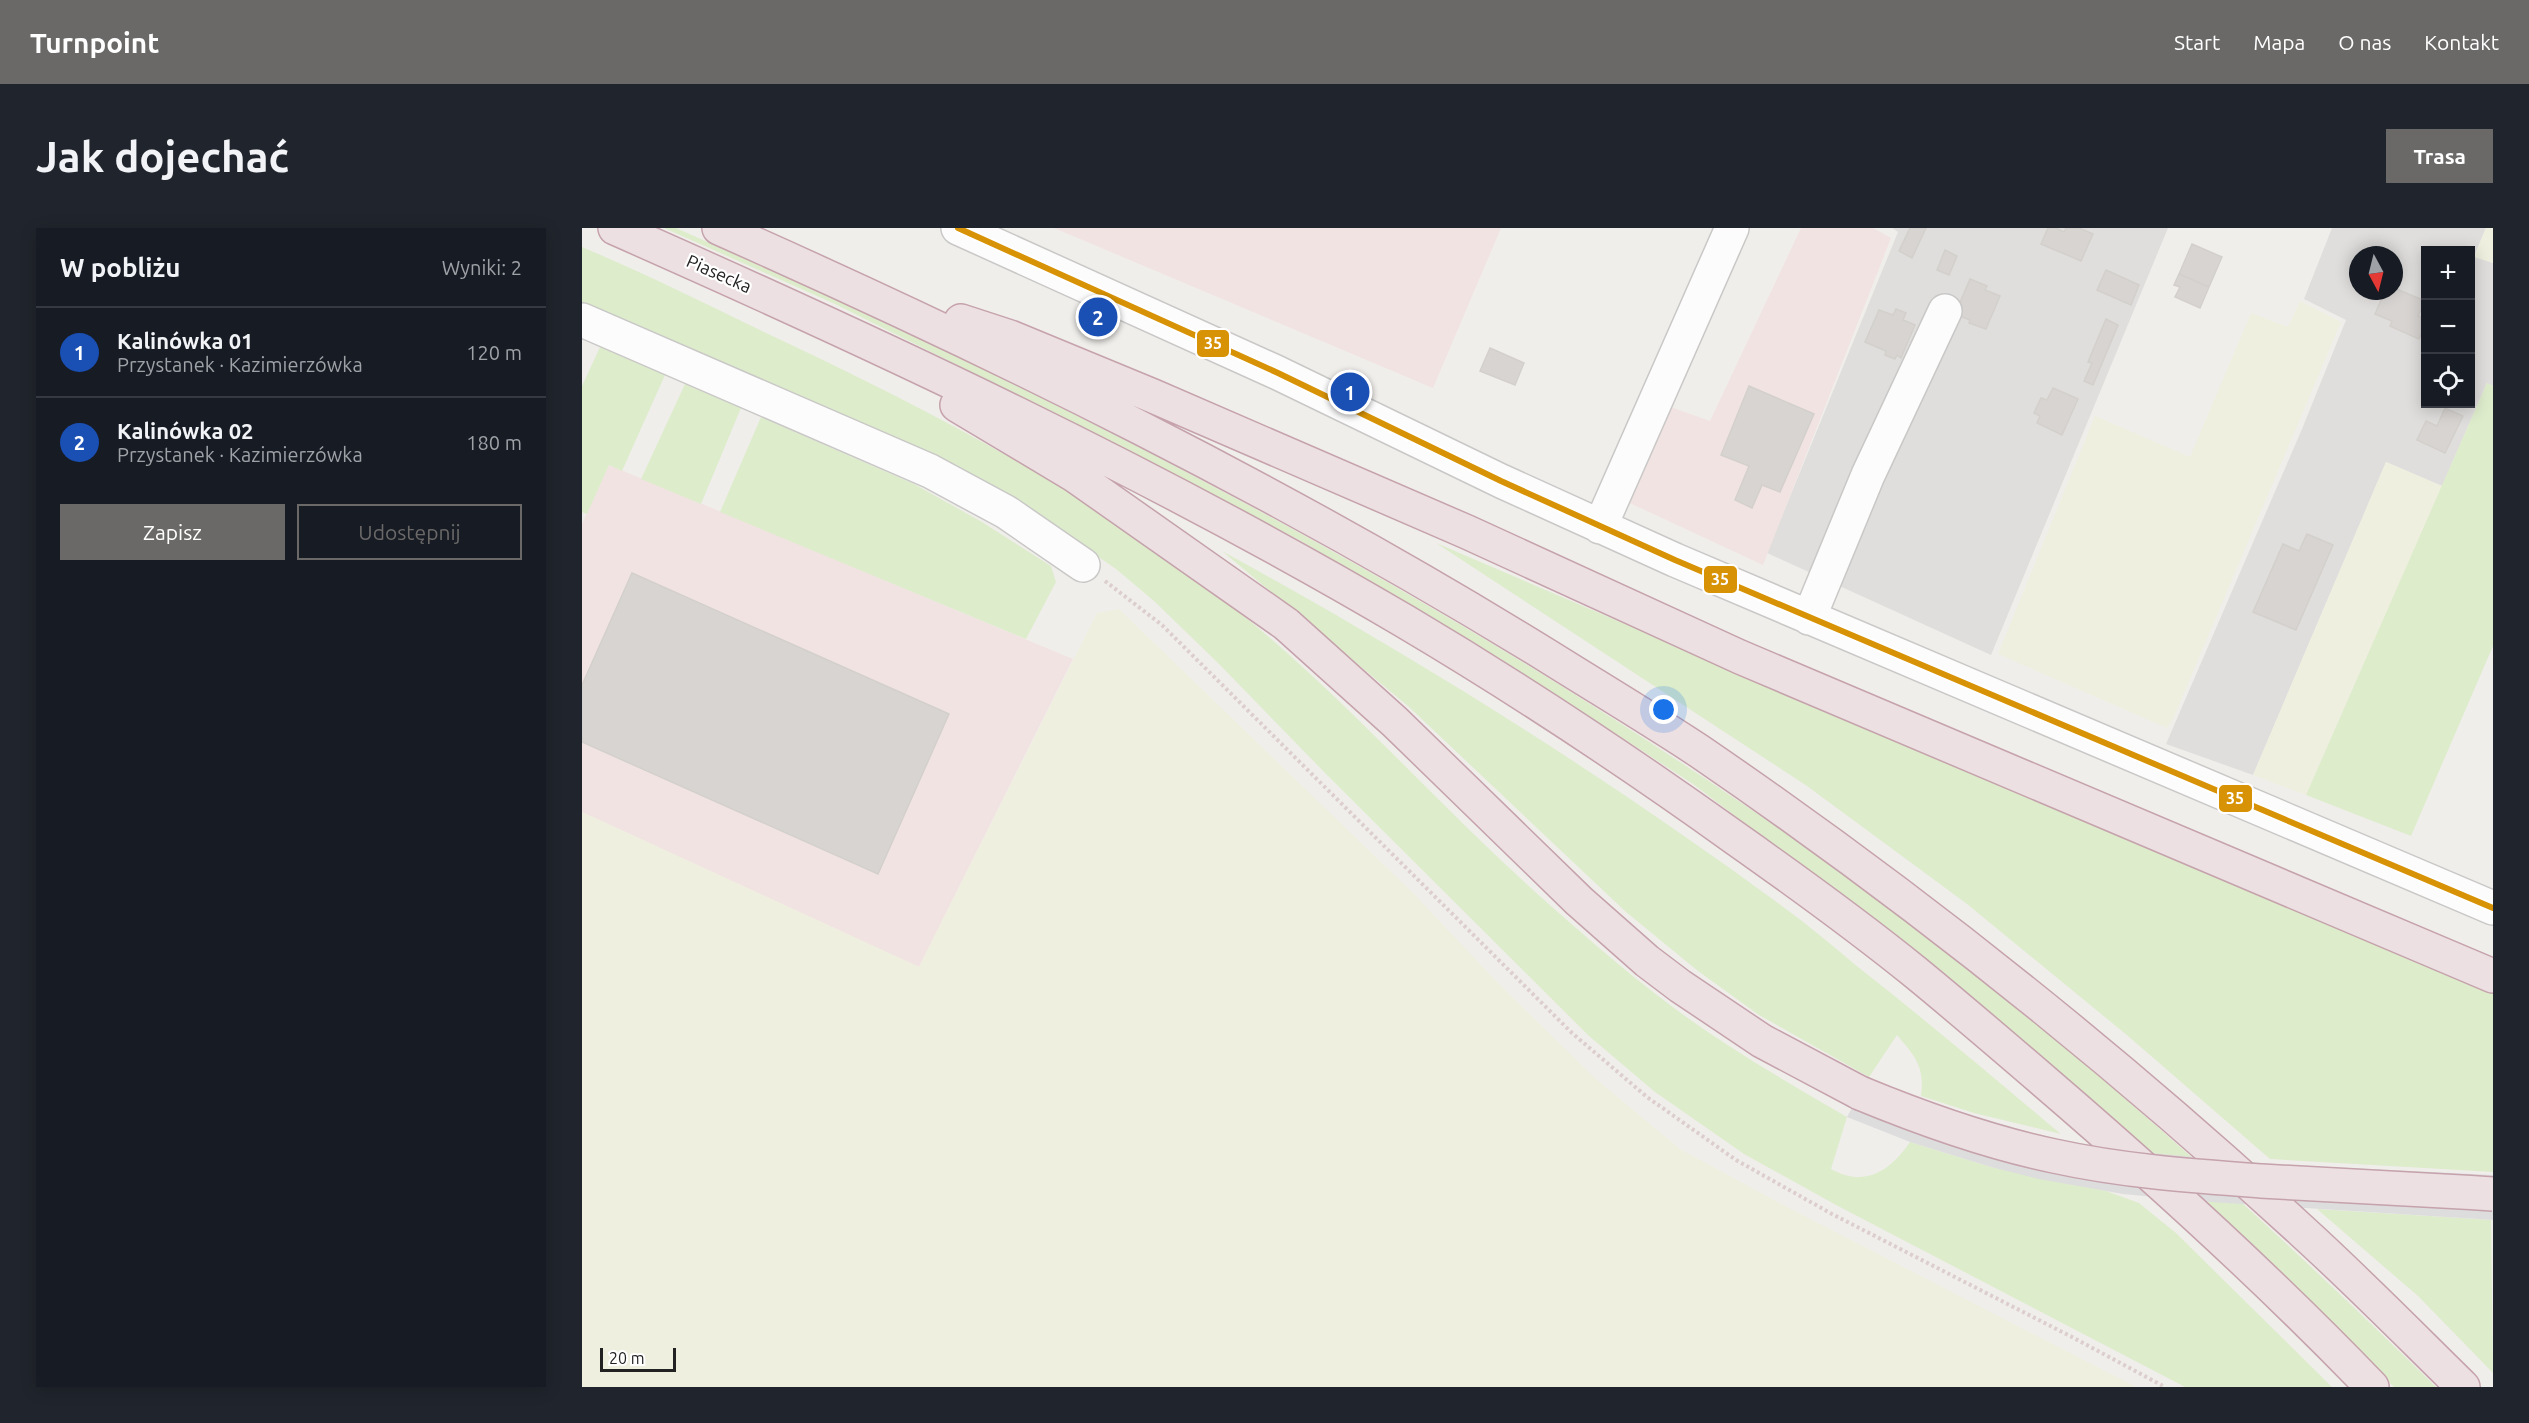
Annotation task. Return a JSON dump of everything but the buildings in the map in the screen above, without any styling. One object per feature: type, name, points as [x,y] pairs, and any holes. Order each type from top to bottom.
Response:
[{"type":"highway","name":"Piasecka","points":[[615,228],[824,320]]},
{"type":"highway","points":[[719,228],[912,315],[1184,450],[1355,541],[1489,620],[1696,750],[1831,845],[1968,947],[2153,1099],[2304,1232],[2463,1387]]},
{"type":"highway","points":[[833,279],[1010,337],[1153,396],[1467,532],[1740,657],[2493,976]]},
{"type":"highway","points":[[824,320],[973,416],[1074,476],[1286,624],[1371,700],[1579,901],[1647,961],[1762,1041],[1860,1094],[1941,1125],[1991,1140],[2056,1157],[2121,1168],[2199,1177],[2493,1194]]},
{"type":"highway","points":[[824,320],[1110,460],[1315,570],[1408,623],[1491,675],[1688,804],[1896,957],[2001,1044],[2107,1135],[2223,1240],[2372,1387]]},
{"type":"street","points":[[958,228],[1278,373],[1600,527],[2493,908]]},
{"type":"street","points":[[1600,527],[1732,228]]},
{"type":"street","points":[[1809,618],[1868,476],[1945,310]]},
{"type":"street","points":[[582,320],[930,471],[1006,512],[1083,565]]},
{"type":"path","points":[[1083,565],[1162,625],[1572,1033],[1647,1097],[1736,1160],[1832,1214],[2062,1331],[2165,1387]]},
{"type":"shaded area","points":[[1054,228],[1501,228],[1433,388]]},
{"type":"shaded area","points":[[1801,228],[1873,228],[1891,238],[1763,565],[1619,498],[1665,405],[1710,421]]},
{"type":"shaded area","points":[[1892,228],[2168,228],[1991,655],[1767,553],[1898,232]]},
{"type":"shaded area","points":[[2332,228],[2486,228],[2475,254],[2475,246],[2421,246],[2421,408],[2475,408],[2475,256],[2493,263],[2493,386],[2487,383],[2442,486],[2386,462],[2253,775],[2166,744],[2302,429],[2346,320],[2304,299]]},
{"type":"shaded area","points":[[609,465],[1073,659],[919,967],[582,812],[582,524]]},
{"type":"green space","points":[[664,228],[676,228],[914,336],[1148,452],[1377,576],[1490,642],[1648,741],[1833,867],[1924,934],[2029,1017],[2207,1171],[2436,1387],[2394,1387],[2245,1237],[2117,1121],[1956,984],[1693,784],[1501,659],[1301,541],[1108,440],[835,304]]},
{"type":"green space","points":[[2486,228],[2493,228],[2493,263],[2475,257]]},
{"type":"green space","points":[[582,247],[823,360],[952,425],[1076,496],[1136,535],[1194,577],[1288,654],[1359,720],[1497,857],[1618,964],[1713,1035],[1847,1117],[1831,1169],[1855,1177],[1876,1174],[1894,1161],[1910,1142],[1991,1167],[2106,1191],[2139,1203],[2176,1233],[2332,1387],[2185,1387],[1836,1205],[1744,1154],[1655,1092],[1589,1036],[1218,663],[1154,601],[1116,569],[1071,538],[926,453],[846,416],[582,305]]},
{"type":"green space","points":[[2300,301],[2341,322],[2173,719],[2167,728],[1998,654],[2095,416],[2190,457],[2251,313],[2288,327]]},
{"type":"green space","points":[[600,347],[665,375],[622,471],[609,465],[587,514],[582,512],[582,386]]},
{"type":"green space","points":[[2487,383],[2493,386],[2493,646],[2411,836],[2306,795]]},
{"type":"green space","points":[[685,384],[741,408],[701,504],[641,479]]},
{"type":"green space","points":[[761,417],[914,484],[982,522],[1051,566],[1056,582],[1026,639],[720,512]]},
{"type":"green space","points":[[2386,462],[2442,486],[2306,795],[2253,775]]},
{"type":"green space","points":[[1436,543],[2213,876],[2493,992],[2493,1172],[2270,1159],[2128,1036],[1967,904],[1807,786]]},
{"type":"green space","points":[[1222,551],[1438,675],[1578,764],[1715,857],[1811,928],[2061,1134],[1974,1113],[1921,1096],[1920,1069],[1909,1049],[1897,1035],[1869,1077],[1759,1015],[1698,971],[1626,912],[1409,707]]},
{"type":"green space","points":[[1119,609],[1413,893],[1500,985],[1597,1080],[1680,1149],[1789,1208],[2136,1387],[582,1387],[582,812],[919,967],[1097,613]]},
{"type":"green space","points":[[2317,1209],[2491,1220],[2493,1373],[2418,1296]]},
{"type":"pier","points":[[1869,1077],[1911,1097],[2038,1135],[2083,1144],[2128,1151],[2286,1165],[2493,1175],[2493,1220],[2196,1201],[2123,1194],[2039,1179],[1910,1142],[1847,1117]]},
{"type":"transit line","name":"35","points":[[958,228],[1278,373],[1501,481],[1675,560],[2493,908]]},
{"type":"place","name":"Kalinówka 02","points":[[1098,317]]},
{"type":"place","name":"Kalinówka 01","points":[[1350,392]]}]
